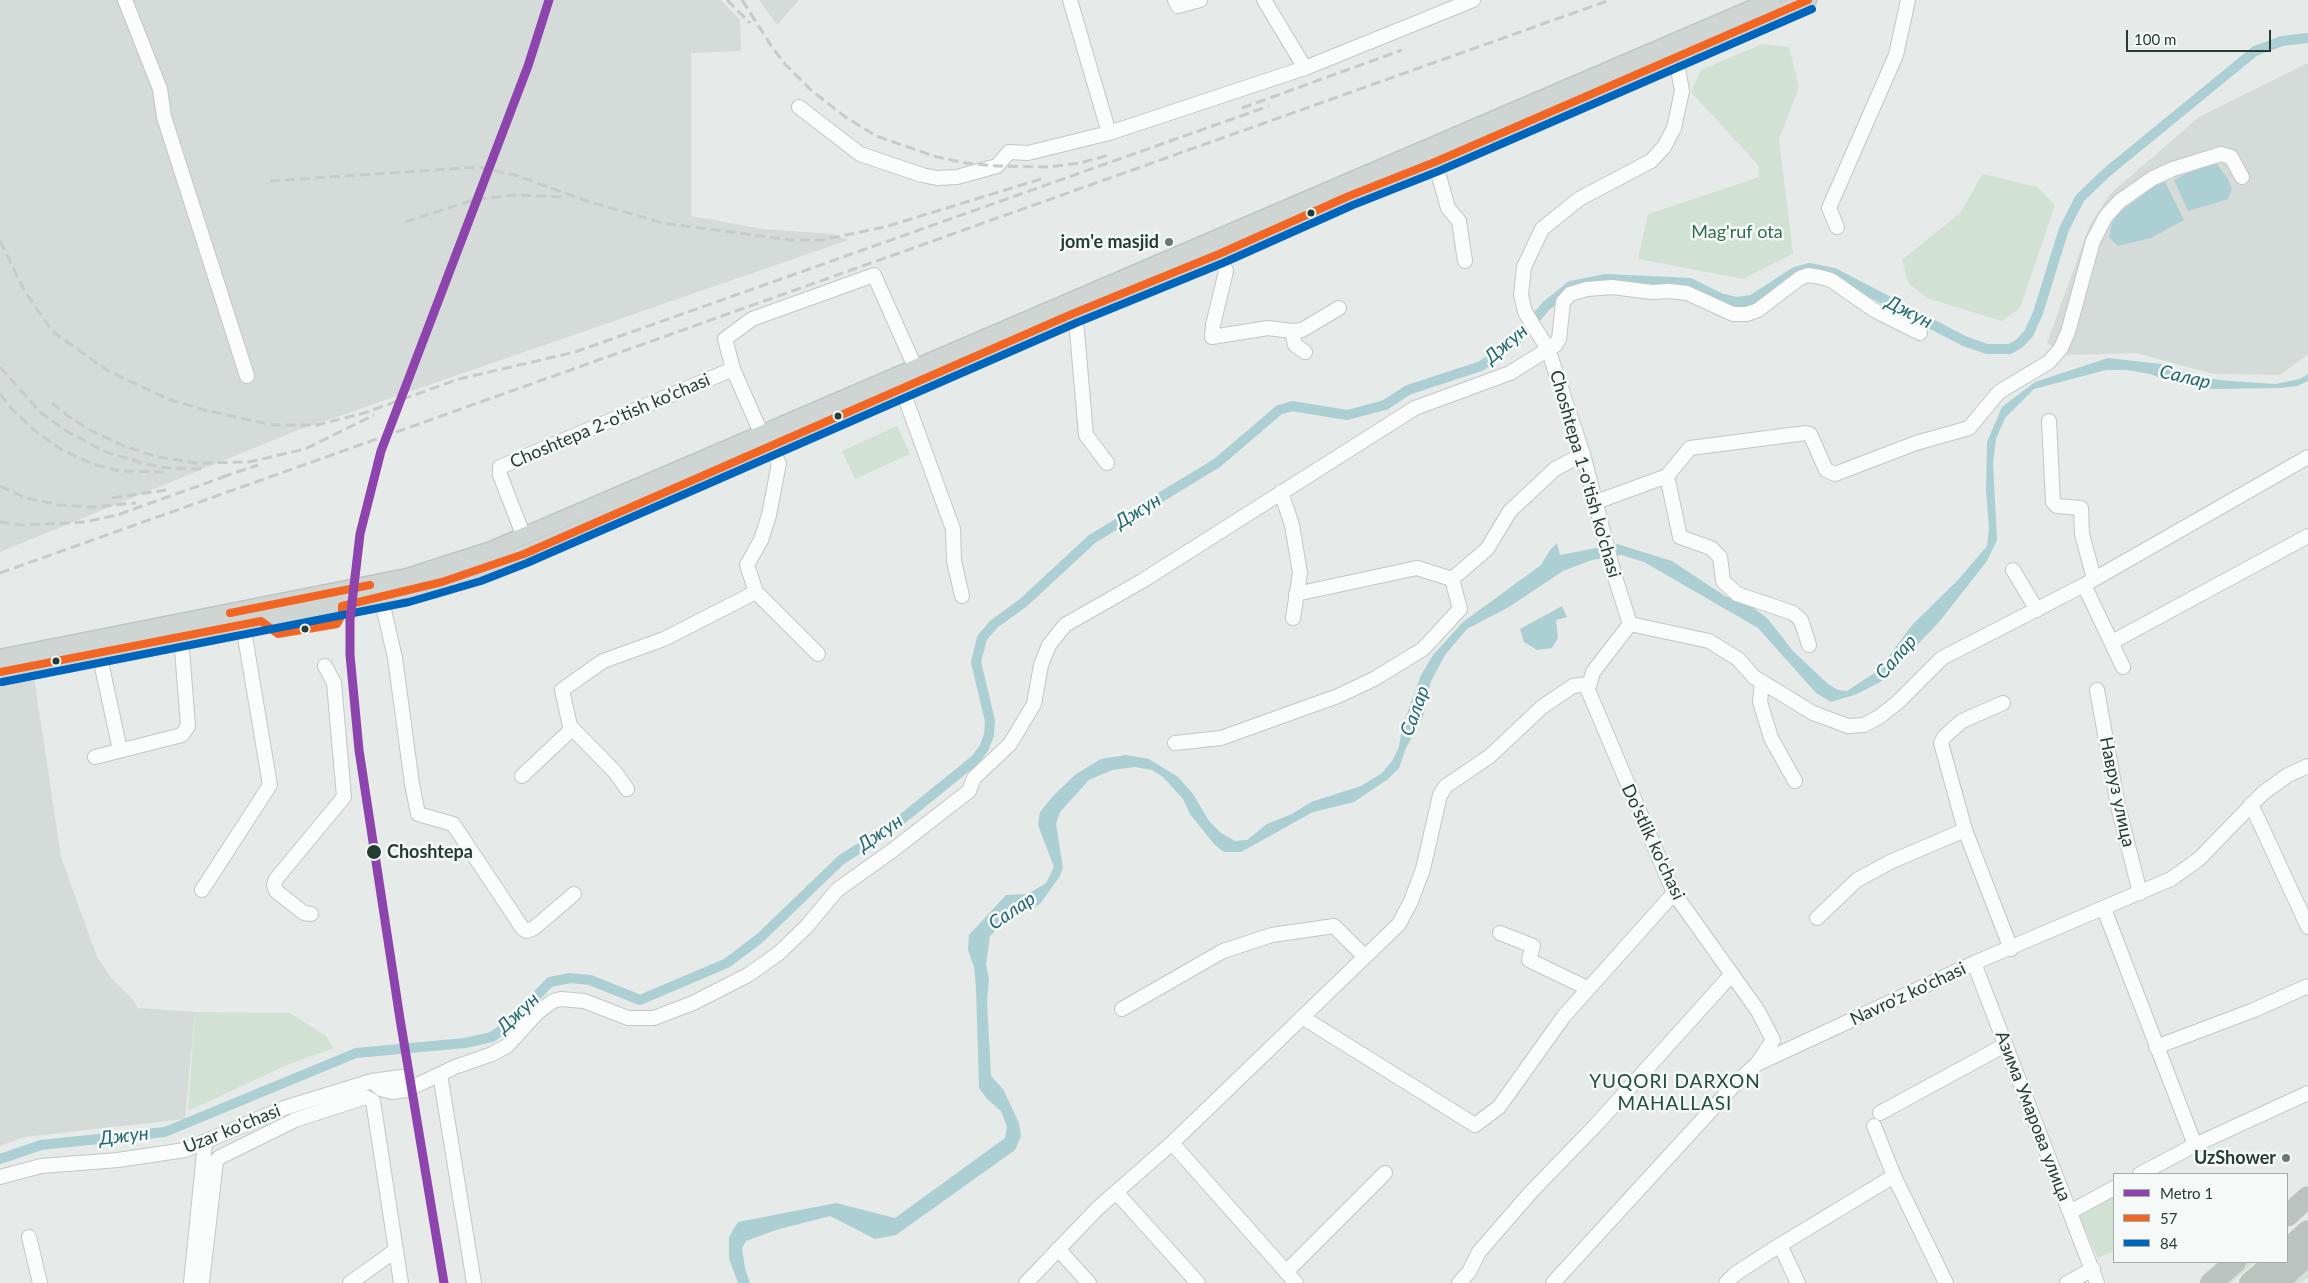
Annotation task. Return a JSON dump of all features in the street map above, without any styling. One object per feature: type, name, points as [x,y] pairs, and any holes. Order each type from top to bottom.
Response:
[{"type":"highway","points":[[2288,1215],[2308,1197]]},
{"type":"highway","points":[[2288,1249],[2308,1231]]},
{"type":"highway","points":[[2278,1283],[2308,1255]]},
{"type":"highway","points":[[2211,1283],[2234,1263]]},
{"type":"highway","points":[[2250,1283],[2273,1263]]},
{"type":"main road","points":[[1675,50],[1772,0]]},
{"type":"main road","points":[[0,658],[407,577],[464,560],[524,537],[914,367],[1583,90],[1675,50],[1808,0]]},
{"type":"main road","points":[[0,672],[381,597],[460,576],[524,554],[1072,314],[1220,254],[1349,196],[1435,162],[1583,90]]},
{"type":"street","points":[[125,0],[160,89],[164,117],[247,376]]},
{"type":"street","points":[[1070,0],[1108,133]]},
{"type":"street","points":[[1175,0],[1178,6],[1200,0]]},
{"type":"street","points":[[1264,0],[1305,68]]},
{"type":"street","points":[[799,107],[860,154],[922,176],[957,178],[997,166],[1009,152],[1028,153],[1108,133],[1305,68],[1473,0]]},
{"type":"street","points":[[1837,227],[1829,208],[1896,55],[1908,0]]},
{"type":"street","name":"Choshtepa 1-o'tish ko'chasi","points":[[1630,624],[1605,542],[1583,454],[1546,344],[1525,312],[1522,295],[1524,267],[1542,229],[1579,199],[1651,161],[1664,147],[1674,128],[1682,91],[1675,50]]},
{"type":"street","points":[[1596,502],[1667,476],[1690,448],[1806,432],[1810,434],[1826,470],[1835,474],[1916,444],[1969,428],[1999,392],[2048,362],[2061,348],[2068,332],[2093,241],[2106,216],[2120,201],[2144,184],[2173,169],[2221,154],[2231,157],[2242,177]]},
{"type":"street","points":[[1435,162],[1448,208],[1459,221],[1465,261]]},
{"type":"street","points":[[1220,254],[1226,271],[1212,337],[1268,328],[1292,331],[1302,330],[1339,308]]},
{"type":"street","points":[[818,654],[756,592],[747,565],[760,540],[769,514],[779,463],[761,433],[733,369],[725,339],[752,319],[874,275],[914,367]]},
{"type":"street","points":[[374,1082],[381,1089],[392,1092],[407,1090],[508,1046],[537,1013],[561,999],[584,1001],[628,1018],[654,1018],[693,1003],[748,975],[779,952],[808,926],[837,890],[894,850],[969,791],[974,778],[1010,744],[1034,704],[1041,665],[1049,645],[1065,625],[1142,581],[1415,408],[1510,373],[1546,344],[1555,346],[1559,339],[1563,302],[1570,294],[1588,289],[1612,287],[1687,293],[1718,309],[1733,314],[1747,314],[1758,310],[1800,278],[1808,275],[1831,280],[1856,300],[1920,334]]},
{"type":"street","points":[[1072,314],[1076,320],[1086,435],[1107,463]]},
{"type":"street","points":[[1292,331],[1295,345],[1305,352]]},
{"type":"street","name":"Choshtepa 2-o'tish ko'chasi","points":[[524,537],[500,475],[500,467],[733,369]]},
{"type":"street","points":[[902,390],[953,529],[954,561],[962,596]]},
{"type":"street","points":[[2049,421],[2053,502],[2057,506],[2081,508],[2082,534],[2089,582],[2123,667]]},
{"type":"street","points":[[1452,579],[1487,549],[1510,512],[1555,469],[1583,454]]},
{"type":"street","points":[[1026,1283],[1116,1192],[1172,1143],[1399,924],[1406,913],[1423,869],[1444,789],[1490,756],[1542,707],[1573,686],[1588,684],[1593,672],[1630,624],[1709,641],[1738,659],[1754,677],[1813,713],[1848,726],[1864,725],[1879,717],[1898,702],[1942,658],[2089,582],[2308,457]]},
{"type":"street","points":[[1667,476],[1680,537],[1711,548],[1720,557],[1723,581],[1737,594],[1793,613],[1801,620],[1809,645]]},
{"type":"street","points":[[1281,492],[1294,535],[1300,573],[1293,618]]},
{"type":"street","points":[[2112,642],[2308,536]]},
{"type":"street","points":[[1296,594],[1417,568],[1452,579]]},
{"type":"street","points":[[2013,570],[2037,610]]},
{"type":"street","points":[[1175,743],[1221,738],[1338,696],[1374,679],[1423,649],[1460,609],[1452,579]]},
{"type":"street","points":[[627,789],[615,772],[572,728],[562,690],[603,661],[664,639],[756,592]]},
{"type":"street","points":[[381,597],[395,658],[412,784],[418,814],[453,824],[523,929],[527,931],[534,928],[574,894]]},
{"type":"street","points":[[202,890],[270,785],[243,625]]},
{"type":"street","points":[[95,757],[182,735],[188,726],[182,650],[178,637]]},
{"type":"street","points":[[99,653],[120,750]]},
{"type":"street","points":[[311,914],[304,913],[276,891],[274,885],[276,879],[344,797],[334,683],[325,666]]},
{"type":"street","points":[[1762,682],[1760,702],[1771,738],[1795,781]]},
{"type":"street","name":"Do'stlik ko'chasi","points":[[1588,684],[1590,697],[1674,893],[1758,1011],[1782,1054]]},
{"type":"street","name":"Навруз улица","points":[[2097,690],[2118,806],[2140,893]]},
{"type":"street","points":[[2003,703],[1962,721],[1944,737],[1942,743],[1966,830],[2011,948]]},
{"type":"street","points":[[522,776],[572,728]]},
{"type":"street","name":"Navro'z ko'chasi","points":[[1553,1283],[1736,1083],[1757,1064],[1974,963],[2171,879],[2192,864],[2223,836],[2251,804],[2276,783],[2308,766]]},
{"type":"street","points":[[2251,804],[2308,927]]},
{"type":"street","points":[[1817,918],[1857,880],[1890,862],[1966,830]]},
{"type":"street","points":[[1302,1017],[1475,1125],[1499,1107],[1564,1016],[1587,988],[1674,893]]},
{"type":"street","points":[[2104,909],[2156,1047],[2196,1145]]},
{"type":"street","points":[[1122,1009],[1223,951],[1272,935],[1334,926],[1364,956]]},
{"type":"street","points":[[1500,933],[1533,946],[1529,960],[1587,988]]},
{"type":"street","name":"Азима Умарова улица","points":[[1974,963],[2097,1283]]},
{"type":"street","points":[[1459,1283],[1469,1272],[1479,1252],[1732,974]]},
{"type":"street","points":[[2156,1047],[2254,1010],[2308,986]]},
{"type":"street","points":[[1757,1064],[1773,1040]]},
{"type":"street","points":[[1880,1113],[2006,1045]]},
{"type":"street","points":[[440,1074],[474,1283]]},
{"type":"street","name":"Uzar ko'chasi","points":[[0,1177],[41,1166],[118,1160],[185,1150],[206,1143],[284,1108],[374,1082],[401,1077]]},
{"type":"street","points":[[374,1082],[371,1098],[401,1283]]},
{"type":"street","points":[[2142,1173],[2196,1145],[2308,1093]]},
{"type":"street","points":[[202,1283],[214,1168],[220,1157],[295,1120],[366,1097],[371,1098]]},
{"type":"street","points":[[1874,1126],[1894,1176],[1946,1283]]},
{"type":"street","points":[[190,1283],[206,1143]]},
{"type":"street","points":[[1172,1143],[1296,1283]]},
{"type":"street","points":[[1286,1272],[1385,1173]]},
{"type":"street","points":[[1726,1283],[1735,1274],[1780,1245],[1894,1176]]},
{"type":"street","points":[[2070,1212],[2113,1189]]},
{"type":"street","points":[[1116,1192],[1198,1283]]},
{"type":"street","points":[[29,1237],[40,1283]]},
{"type":"street","points":[[1780,1245],[1798,1283]]},
{"type":"street","points":[[1058,1249],[1089,1283]]},
{"type":"street","points":[[350,1283],[396,1250]]},
{"type":"street","points":[[2067,1283],[2093,1269]]},
{"type":"shaded area","points":[[0,0],[721,0],[740,20],[741,51],[691,53],[691,216],[763,229],[833,234],[848,240],[293,432],[0,552]]},
{"type":"shaded area","points":[[759,0],[799,0],[777,25]]},
{"type":"shaded area","points":[[2308,63],[2308,354],[2280,375],[2213,374],[2136,353],[2067,355],[2047,343],[2089,227],[2110,194],[2199,117]]},
{"type":"shaded area","points":[[34,677],[61,857],[97,957],[113,980],[133,1000],[138,1008],[195,1012],[185,1119],[24,1137],[0,1146],[0,683]]},
{"type":"green space","name":"Mag'ruf ota","points":[[1762,44],[1789,47],[1799,87],[1779,139],[1793,254],[1743,279],[1638,259],[1648,214],[1759,177],[1758,165],[1691,92],[1701,70]]},
{"type":"green space","points":[[1983,174],[2037,187],[2055,205],[2020,308],[2002,321],[1927,298],[1908,283],[1902,260],[1960,213]]},
{"type":"green space","points":[[897,426],[910,454],[855,479],[842,451]]},
{"type":"green space","points":[[195,1012],[290,1013],[326,1036],[334,1048],[287,1065],[188,1111]]},
{"type":"green space","points":[[2113,1196],[2113,1251],[2098,1258],[2078,1214]]},
{"type":"green space","points":[[2244,1263],[2254,1263],[2231,1283],[2222,1283]]},
{"type":"green space","points":[[2308,1268],[2308,1277],[2301,1283],[2291,1283]]},
{"type":"water","points":[[2217,164],[2228,179],[2232,189],[2228,199],[2188,211],[2174,180],[2197,168]]},
{"type":"water","points":[[2165,182],[2184,220],[2151,238],[2118,246],[2109,237],[2112,223],[2120,212],[2153,187]]},
{"type":"water","name":"Салар","points":[[2108,358],[2161,364],[2203,378],[2275,384],[2300,379],[2308,374],[2308,381],[2297,386],[2280,388],[2213,389],[2174,383],[2150,374],[2127,370],[2106,370],[2034,389],[2005,418],[1996,439],[1993,463],[1997,540],[1987,561],[1939,622],[1884,680],[1857,694],[1831,702],[1816,693],[1758,628],[1644,562],[1621,555],[1592,560],[1563,571],[1509,607],[1467,629],[1445,655],[1431,681],[1423,717],[1406,748],[1399,768],[1388,779],[1354,802],[1313,812],[1241,852],[1224,852],[1214,844],[1190,814],[1183,799],[1163,777],[1152,770],[1135,767],[1112,770],[1089,780],[1060,812],[1056,824],[1063,868],[1060,876],[1040,904],[1000,926],[990,936],[986,964],[989,979],[987,1001],[991,1076],[1003,1089],[1019,1123],[1021,1136],[1015,1150],[896,1235],[875,1239],[830,1216],[776,1230],[746,1241],[742,1248],[745,1268],[750,1283],[738,1283],[729,1259],[729,1237],[738,1222],[836,1203],[895,1218],[1005,1138],[1007,1127],[1001,1111],[987,1099],[979,1088],[976,988],[974,967],[968,950],[969,935],[1006,895],[1028,894],[1046,883],[1054,867],[1038,825],[1040,812],[1054,795],[1076,774],[1101,759],[1126,755],[1149,759],[1178,777],[1193,794],[1209,821],[1221,833],[1235,841],[1247,840],[1267,824],[1292,814],[1311,802],[1361,786],[1382,773],[1392,761],[1399,747],[1402,728],[1421,675],[1433,655],[1463,622],[1541,565],[1550,550],[1557,543],[1560,555],[1617,544],[1672,561],[1725,596],[1750,605],[1768,619],[1793,651],[1828,684],[1838,690],[1847,691],[1879,670],[1912,625],[1958,580],[1987,546],[1989,529],[1986,489],[1987,442],[2002,407],[2035,382]]},
{"type":"water","points":[[1562,606],[1567,617],[1556,620],[1558,638],[1552,648],[1537,650],[1524,642],[1520,629]]},
{"type":"waterway","name":"Джун","points":[[0,1159],[41,1145],[165,1132],[356,1053],[465,1043],[492,1037],[508,1025],[550,982],[570,978],[590,980],[640,1000],[727,963],[760,938],[841,860],[891,828],[975,760],[984,748],[989,735],[990,721],[976,662],[982,638],[994,624],[1023,603],[1092,539],[1217,463],[1279,410],[1292,406],[1347,415],[1385,405],[1408,390],[1481,366],[1517,340],[1546,306],[1571,286],[1606,279],[1690,283],[1720,298],[1737,302],[1752,300],[1795,272],[1809,268],[1834,273],[1964,341],[1987,349],[2010,349],[2020,343],[2029,333],[2038,313],[2064,229],[2080,198],[2106,173],[2255,51],[2282,41],[2308,38]]},
{"type":"railway","points":[[727,0],[750,23]]},
{"type":"railway","points":[[742,0],[785,64],[812,91],[844,116],[876,136],[937,157],[966,163],[997,166],[1049,167],[1080,163],[1109,155]]},
{"type":"railway","points":[[0,573],[1610,0]]},
{"type":"railway","points":[[1242,108],[1402,50]]},
{"type":"railway","points":[[0,241],[24,290],[52,331],[108,371],[168,399],[204,410],[273,425],[317,425],[364,413],[459,379],[575,352],[1269,106]]},
{"type":"railway","points":[[270,181],[478,167],[515,175],[584,200],[663,223],[791,240],[821,240],[885,227],[1041,179]]},
{"type":"railway","points":[[405,222],[473,200],[514,195],[566,197]]},
{"type":"railway","points":[[0,367],[40,412],[68,432],[106,452],[142,463],[167,468],[201,469]]},
{"type":"railway","points":[[0,394],[11,408],[34,430],[62,450],[93,464],[119,471],[169,472]]},
{"type":"railway","points":[[52,403],[92,431],[124,446],[158,457],[197,463],[249,462],[305,449],[374,415]]},
{"type":"railway","points":[[222,477],[258,465]]},
{"type":"railway","points":[[0,522],[23,525],[85,522],[117,515],[229,475]]},
{"type":"railway","points":[[0,486],[26,498],[60,505],[92,507],[136,503]]},
{"type":"railway","points":[[112,498],[166,490]]},
{"type":"metro line","name":"1","points":[[444,1283],[400,1019],[359,750],[350,655],[350,620],[360,534],[381,451],[528,66],[549,0]]},
{"type":"transit line","name":"57","points":[[0,672],[261,621],[278,634],[337,624],[342,615],[342,606],[442,582],[524,554],[1072,314],[1219,254],[1349,196],[1435,162],[1808,0]]},
{"type":"transit line","name":"84","points":[[2,682],[409,602],[481,581],[527,563],[1076,323],[1223,263],[1353,205],[1439,171],[1812,9]]},
{"type":"transit line","name":"57","points":[[230,613],[370,585]]},
{"type":"place","name":"jom'e masjid","points":[[1169,242]]},
{"type":"place","name":"Choshtepa","points":[[374,852]]},
{"type":"place","name":"UzShower","points":[[2286,1158]]},
{"type":"district","name":"YUQORI DARXON MAHALLASI","points":[[1675,1093]]}]
